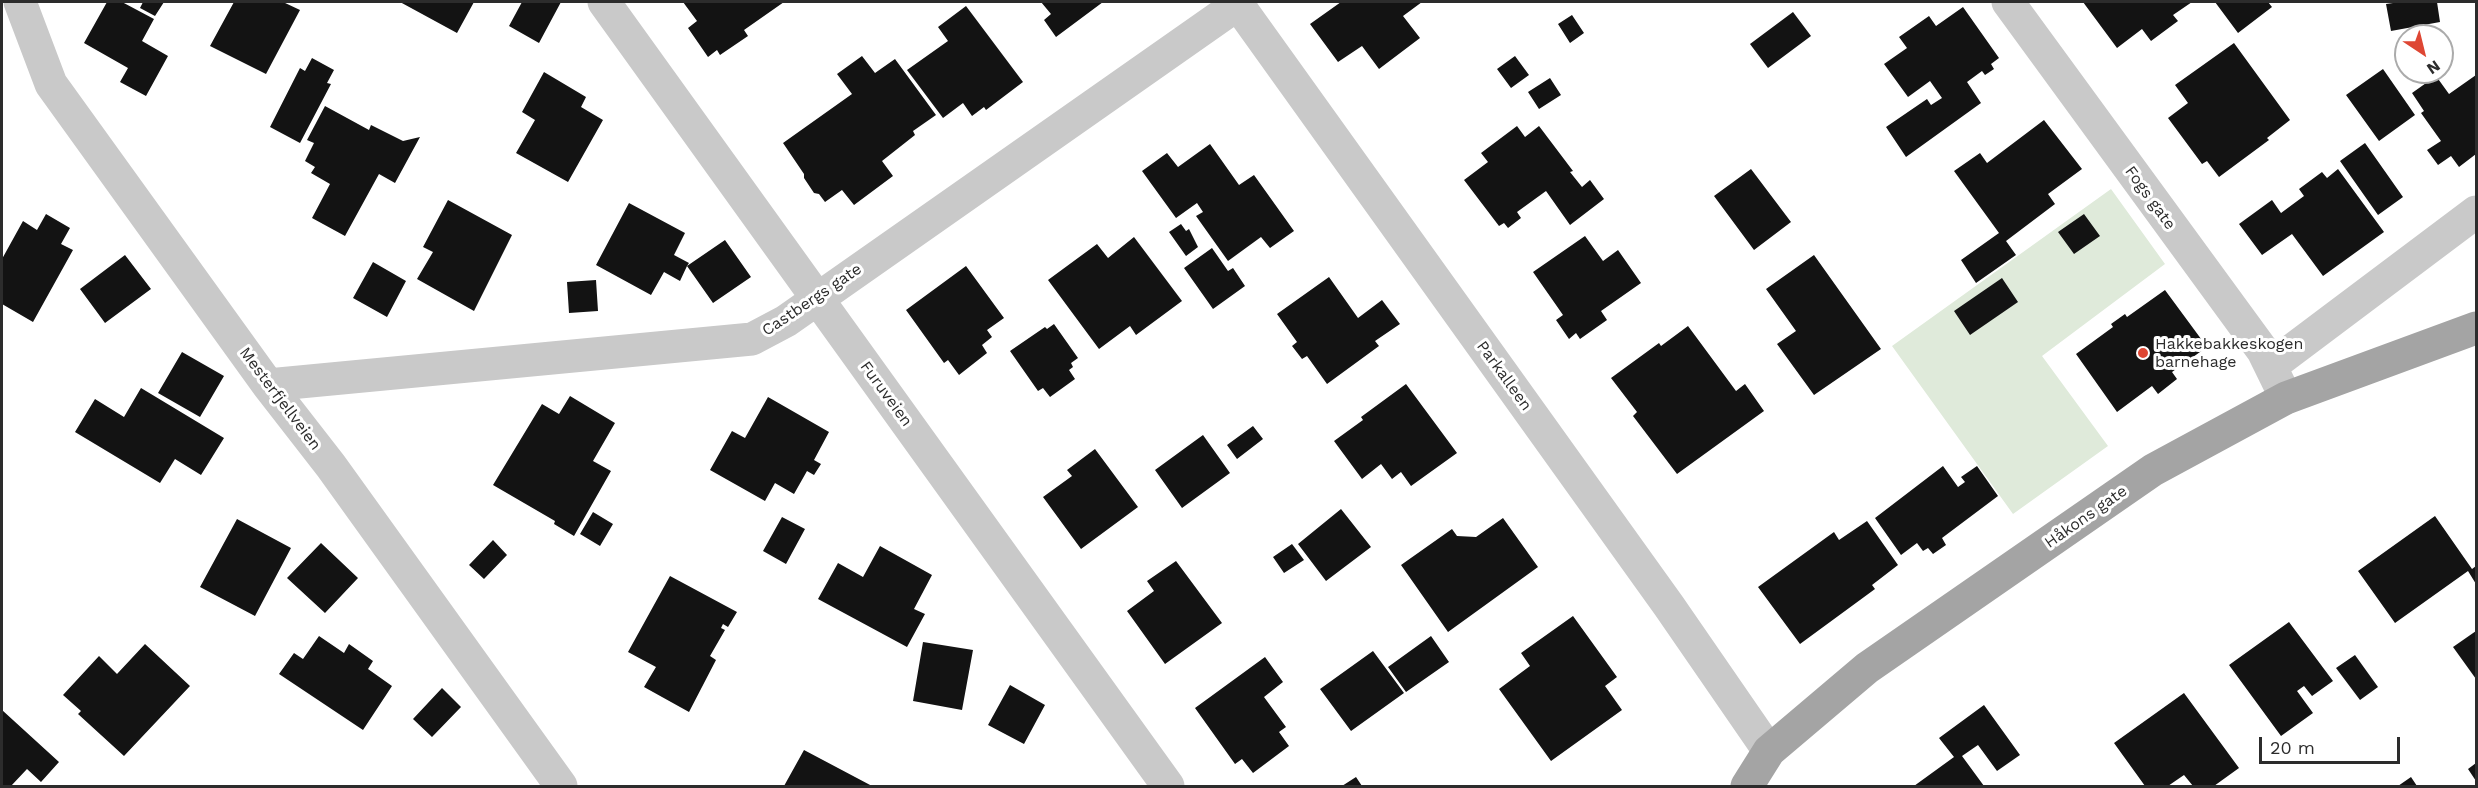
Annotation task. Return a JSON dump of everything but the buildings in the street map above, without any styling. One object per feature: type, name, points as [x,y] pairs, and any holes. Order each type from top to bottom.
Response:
[{"type":"main road","name":"Håkons gate","points":[[1747,786],[1769,751],[1867,668],[2153,470],[2286,398],[2476,328]]},
{"type":"street","name":"Mesterfjellveien","points":[[20,2],[51,84],[561,786]]},
{"type":"street","name":"Furuveien","points":[[604,2],[1168,786]]},
{"type":"street","name":"Castbergs gate","points":[[268,385],[752,339],[786,321],[1238,2]]},
{"type":"street","name":"Parkalleen","points":[[1238,2],[1669,606],[1769,751]]},
{"type":"street","name":"Fogs gate","points":[[2008,2],[2189,253],[2263,351],[2286,398]]},
{"type":"street","points":[[2271,366],[2476,212]]},
{"type":"green space","points":[[2111,189],[2165,264],[2042,356],[2108,446],[2013,514],[1892,346]]},
{"type":"place","name":"Hakkebakkeskogen barnehage","points":[[2143,353]]}]
